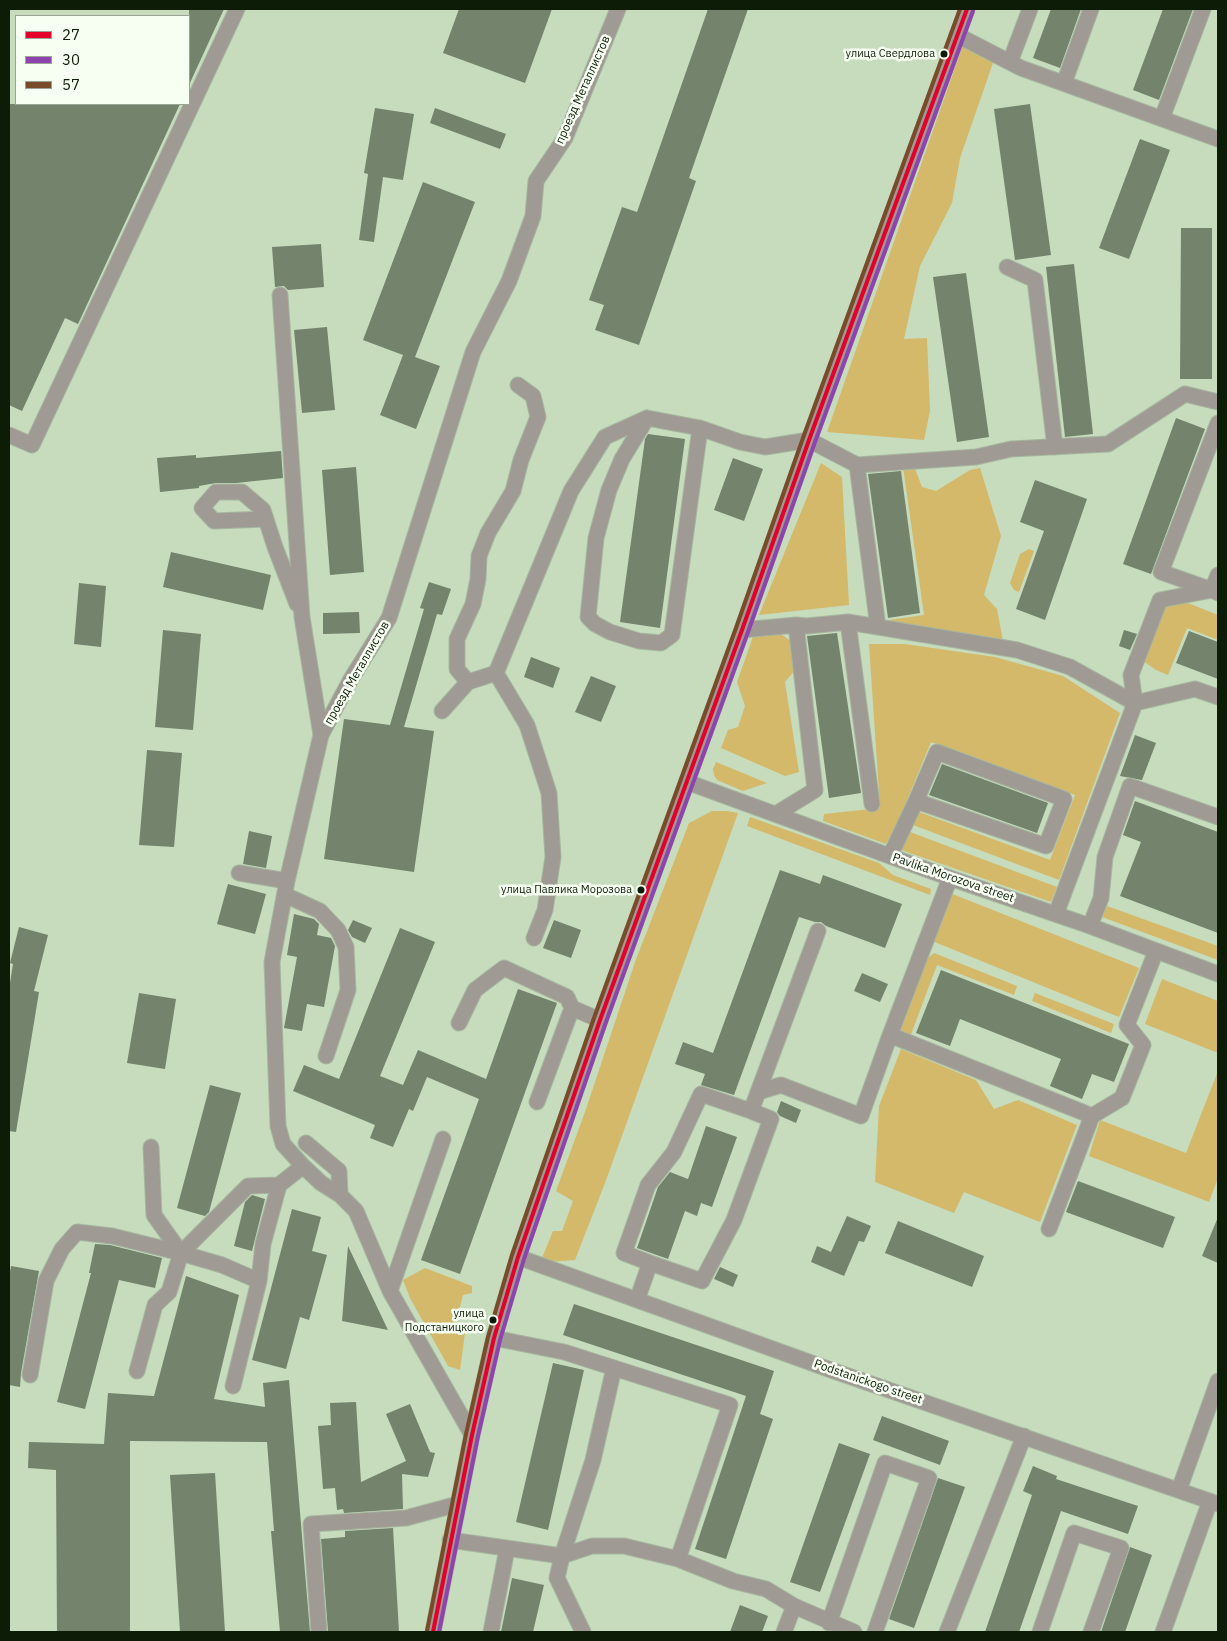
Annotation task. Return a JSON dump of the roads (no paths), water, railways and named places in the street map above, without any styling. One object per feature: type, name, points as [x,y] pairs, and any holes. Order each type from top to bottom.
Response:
[{"type":"street","points":[[9,434],[32,445],[237,9]]},
{"type":"street","name":"проезд Металлистов","points":[[472,1435],[390,1291],[356,1210],[340,1195],[321,1183],[302,1166],[283,1144],[278,1126],[272,962],[286,888],[321,735],[351,679],[389,618],[425,510],[473,352],[509,281],[530,226],[533,216],[536,181],[565,138],[618,9]]},
{"type":"street","points":[[433,1632],[472,1435],[494,1338],[518,1256],[600,1020],[967,9]]},
{"type":"street","points":[[1010,62],[1030,9]]},
{"type":"street","points":[[1064,83],[1091,9]]},
{"type":"street","points":[[1162,118],[1203,9]]},
{"type":"street","points":[[958,35],[1020,68],[1162,118],[1217,134]]},
{"type":"street","points":[[1007,267],[1035,280],[1055,447]]},
{"type":"street","points":[[280,296],[302,617],[321,735]]},
{"type":"street","points":[[468,682],[457,669],[457,639],[473,604],[478,579],[479,556],[488,533],[513,491],[538,417],[534,396],[518,385]]},
{"type":"street","points":[[442,711],[468,682],[496,673],[571,491],[605,437],[647,418],[700,428],[740,442],[765,447],[809,440],[857,465],[976,457],[1011,449],[1108,444],[1184,394],[1218,402]]},
{"type":"street","points":[[647,418],[622,459],[609,490],[596,538],[588,617],[595,624],[610,632],[639,641],[661,644],[672,635],[700,428]]},
{"type":"street","points":[[1215,591],[1161,572],[1218,423]]},
{"type":"street","points":[[857,465],[878,627]]},
{"type":"street","points":[[266,519],[302,617]]},
{"type":"street","points":[[1215,591],[1218,575]]},
{"type":"street","points":[[1056,914],[1135,703],[1131,675],[1160,600],[1215,591]]},
{"type":"street","points":[[742,630],[848,622],[1017,650],[1070,667],[1135,703],[1195,688],[1218,697]]},
{"type":"street","points":[[848,622],[872,804]]},
{"type":"street","points":[[776,814],[815,790],[796,625]]},
{"type":"street","points":[[496,673],[527,725],[549,793],[553,857],[545,910],[534,938]]},
{"type":"street","points":[[890,856],[937,752],[1064,799],[1046,846],[916,801]]},
{"type":"street","name":"Pavlika Morozova street","points":[[687,782],[950,878],[1090,926],[1218,974]]},
{"type":"street","points":[[1090,926],[1101,898],[1105,857],[1130,786],[1218,817]]},
{"type":"street","points":[[239,873],[286,888],[320,911],[338,930],[346,947],[348,990],[326,1056]]},
{"type":"street","points":[[758,1092],[781,1085],[861,1116],[950,878]]},
{"type":"street","points":[[751,1111],[818,931]]},
{"type":"street","points":[[1049,1229],[1092,1116],[1122,1098],[1143,1045],[1126,1025],[1156,951]]},
{"type":"street","points":[[459,1023],[475,990],[504,968],[567,997],[572,1008],[600,1020]]},
{"type":"street","points":[[537,1102],[572,1008]]},
{"type":"street","points":[[890,1035],[1092,1116]]},
{"type":"street","points":[[701,1094],[771,1119],[734,1220],[702,1281],[650,1263],[624,1253],[648,1185],[674,1152],[701,1094]]},
{"type":"street","points":[[390,1291],[443,1139]]},
{"type":"street","points":[[306,1143],[339,1171],[340,1195]]},
{"type":"street","points":[[151,1147],[154,1215],[181,1254]]},
{"type":"street","points":[[233,1386],[259,1281],[263,1244],[279,1185],[302,1166]]},
{"type":"street","points":[[137,1371],[154,1305],[169,1292],[181,1254],[248,1186],[279,1185]]},
{"type":"street","points":[[30,1375],[46,1281],[62,1249],[77,1232],[112,1236],[222,1265],[259,1281]]},
{"type":"street","name":"Podstanickogo street","points":[[518,1256],[831,1370],[1214,1502]]},
{"type":"street","points":[[637,1300],[650,1263]]},
{"type":"street","points":[[494,1338],[564,1352],[730,1406],[678,1559]]},
{"type":"street","points":[[583,1632],[557,1578],[562,1556],[593,1460],[614,1368]]},
{"type":"street","points":[[1180,1490],[1218,1381]]},
{"type":"street","points":[[947,1632],[1024,1436]]},
{"type":"street","points":[[829,1623],[886,1462],[928,1478],[874,1632]]},
{"type":"street","points":[[1163,1632],[1214,1502]]},
{"type":"street","points":[[319,1632],[311,1524],[406,1518],[458,1504]]},
{"type":"street","points":[[1040,1632],[1074,1533],[1121,1548],[1091,1632]]},
{"type":"street","points":[[450,1540],[562,1556],[592,1546],[624,1546],[678,1559],[733,1581],[766,1589],[794,1606],[829,1623],[854,1632]]},
{"type":"street","points":[[491,1632],[507,1549]]},
{"type":"street","points":[[784,1632],[794,1606]]},
{"type":"place","name":"улица Свердлова","points":[[944,54]]},
{"type":"place","name":"улица Павлика Морозова","points":[[641,890]]},
{"type":"place","name":"улица Подстаницкого","points":[[493,1320]]}]
